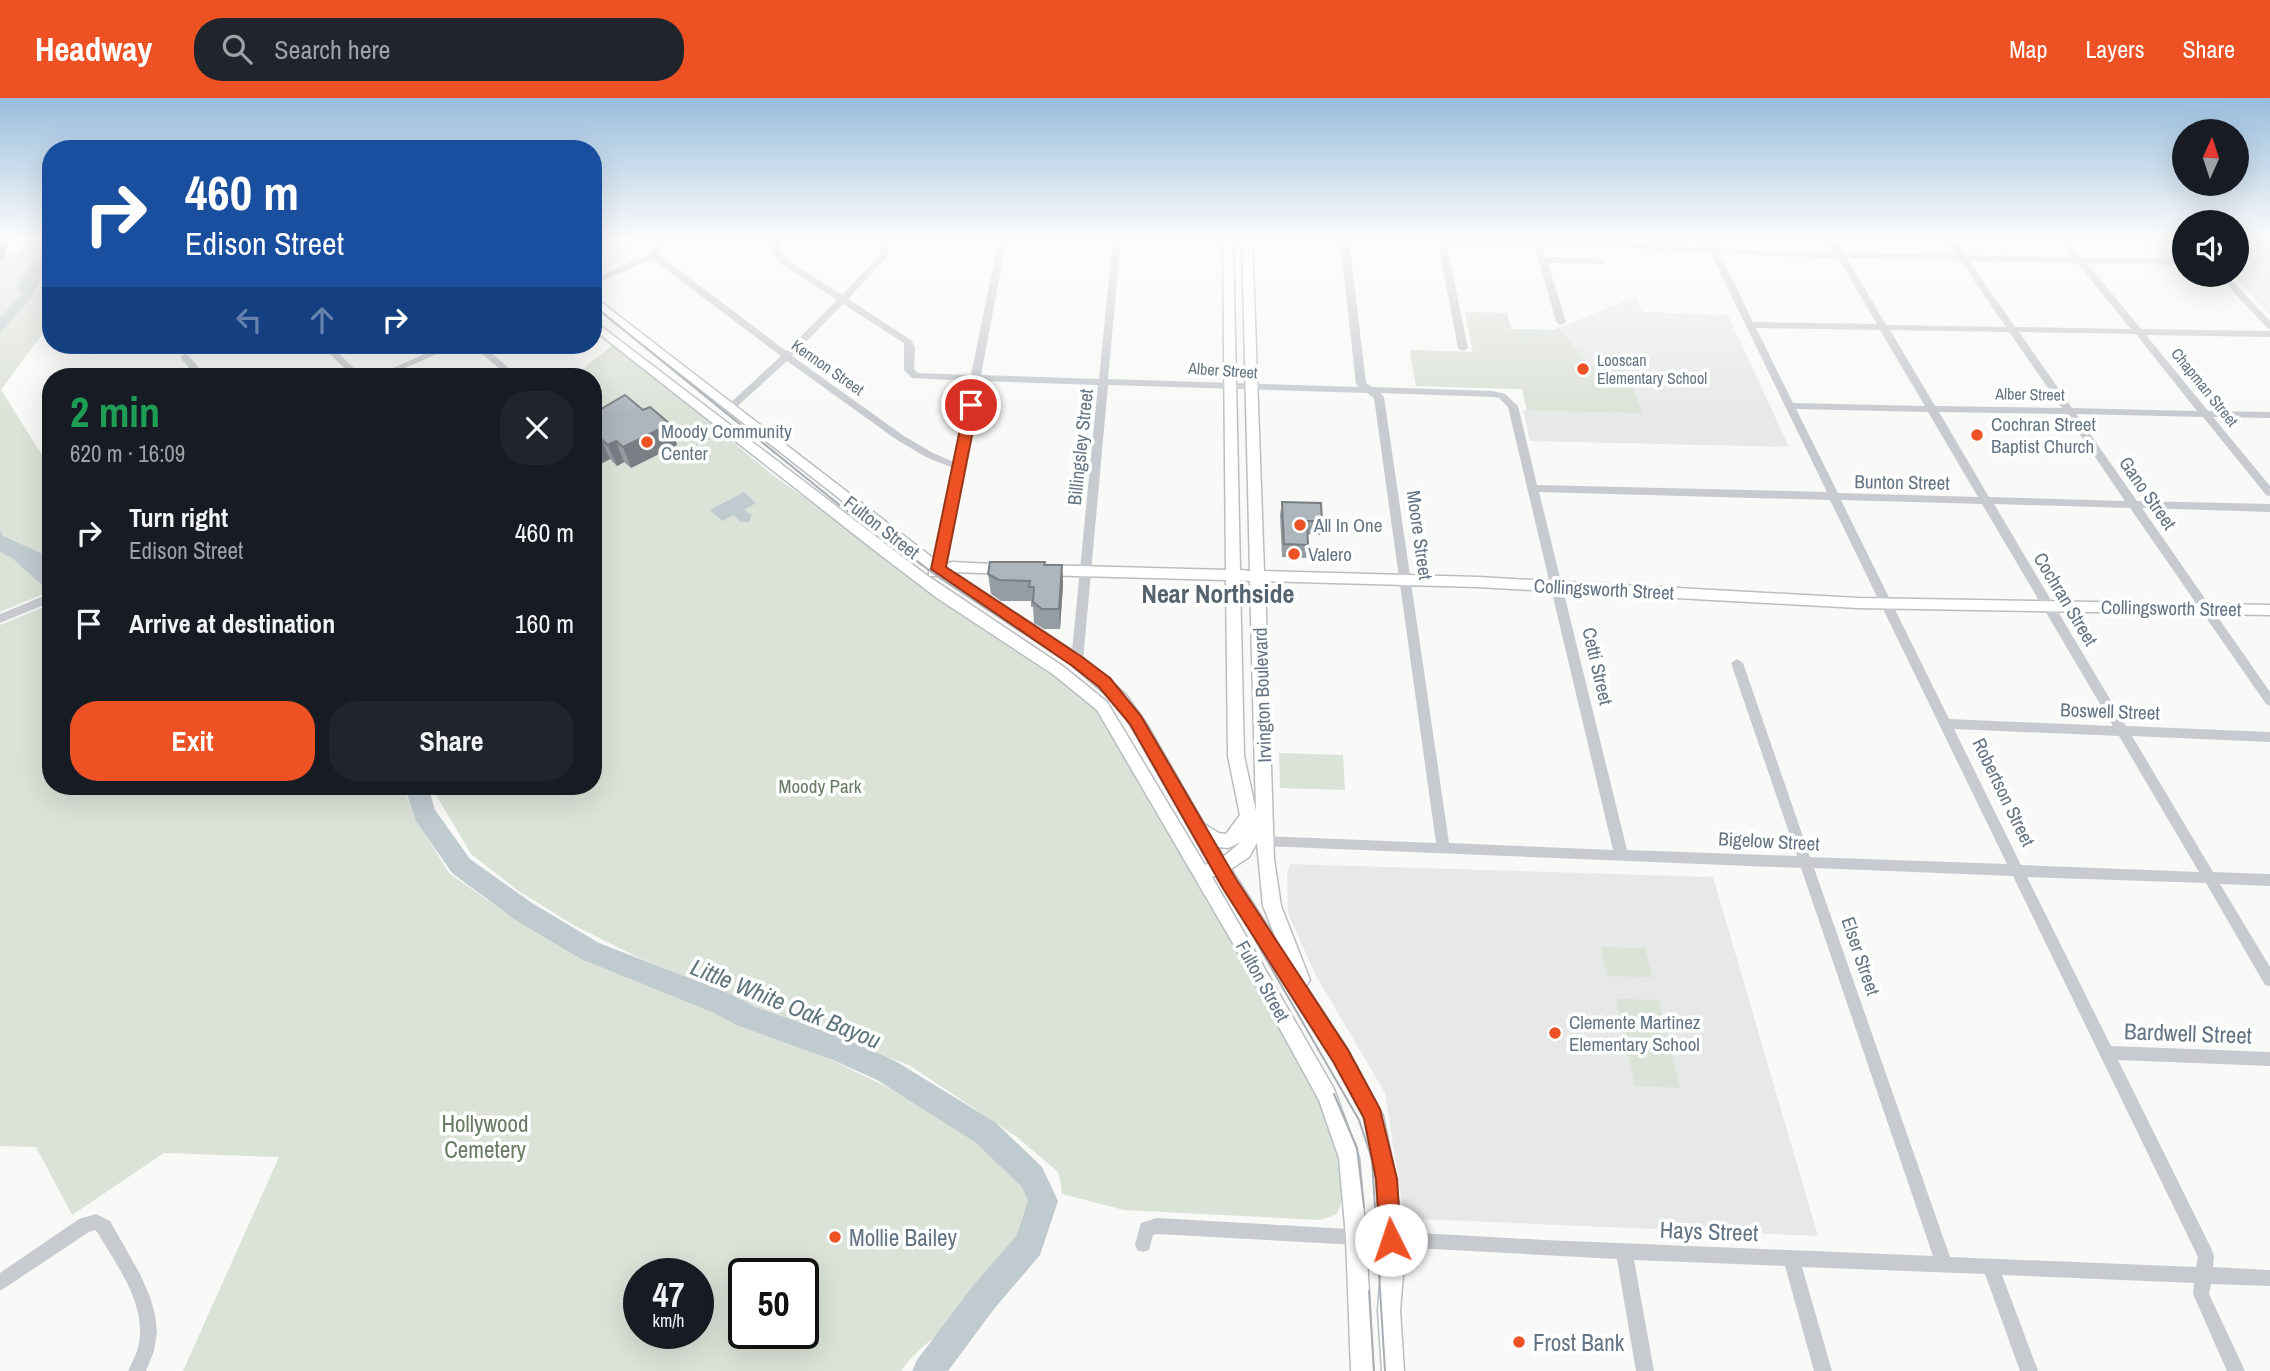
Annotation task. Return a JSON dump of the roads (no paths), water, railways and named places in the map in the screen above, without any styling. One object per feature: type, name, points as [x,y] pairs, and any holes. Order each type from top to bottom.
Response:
[{"type":"main road","name":"Irvington Boulevard","points":[[1202,874],[1235,859],[1248,844],[1247,818],[1236,755],[1229,296]]},
{"type":"main road","name":"Irvington Boulevard","points":[[1248,296],[1266,842],[1272,906],[1317,1019]]},
{"type":"main road","name":"Fulton Street","points":[[602,306],[729,409],[938,569],[1077,661],[1121,699],[1140,727],[1220,867],[1317,1019],[1373,1116],[1386,1179],[1393,1263],[1389,1310],[1394,1371]]},
{"type":"main road","points":[[1229,306],[1248,306]]},
{"type":"main road","name":"Fulton Street","points":[[602,330],[841,520],[922,580],[1077,683],[1102,706],[1202,874],[1327,1097],[1349,1158],[1356,1237],[1362,1371]]},
{"type":"main road","points":[[1232,491],[1255,492]]},
{"type":"main road","name":"Collingsworth Street","points":[[938,569],[952,567],[1406,580],[1886,603],[2270,610]]},
{"type":"main road","points":[[922,580],[938,569]]},
{"type":"main road","points":[[1236,699],[1261,701]]},
{"type":"main road","points":[[1196,825],[1213,839],[1225,841],[1239,834],[1247,818]]},
{"type":"street","name":"Kennon Street","points":[[708,296],[786,356],[907,441],[933,457],[959,467]]},
{"type":"street","points":[[840,296],[844,299]]},
{"type":"street","points":[[729,409],[846,296]]},
{"type":"street","points":[[938,569],[992,296]]},
{"type":"street","name":"Billingsley Street","points":[[1077,661],[1112,296]]},
{"type":"street","name":"Moore Street","points":[[1351,296],[1361,384],[1379,397],[1443,847]]},
{"type":"street","points":[[1453,296],[1463,348]]},
{"type":"street","points":[[1554,296],[1561,322]]},
{"type":"street","name":"Robertson Street","points":[[1737,296],[2206,1256],[2201,1294],[2236,1371]]},
{"type":"street","name":"Cochran Street","points":[[1864,296],[1988,501],[2270,980]]},
{"type":"street","name":"Gano Street","points":[[1990,296],[2270,701]]},
{"type":"street","name":"Chapman Street","points":[[2111,296],[2270,493]]},
{"type":"street","points":[[2242,296],[2270,326]]},
{"type":"street","name":"Alber Street","points":[[844,299],[905,339],[911,347],[911,373],[927,377],[1104,380],[1493,394],[1502,396],[1513,406]]},
{"type":"street","points":[[1751,325],[2270,334]]},
{"type":"street","points":[[334,354],[348,368]]},
{"type":"street","points":[[399,368],[431,354]]},
{"type":"street","points":[[487,354],[504,368]]},
{"type":"street","points":[[185,357],[194,368]]},
{"type":"street","name":"Alber Street","points":[[1790,405],[2270,415]]},
{"type":"street","name":"Cetti Street","points":[[1513,406],[1621,854]]},
{"type":"street","name":"Bunton Street","points":[[1533,488],[2270,508]]},
{"type":"street","points":[[0,618],[42,601]]},
{"type":"street","name":"Elser Street","points":[[1737,663],[1944,1264]]},
{"type":"street","name":"Boswell Street","points":[[1948,724],[2270,737]]},
{"type":"street","name":"Bigelow Street","points":[[1266,842],[2270,880]]},
{"type":"street","name":"Bardwell Street","points":[[2105,1053],[2270,1059]]},
{"type":"street","points":[[0,1283],[85,1225],[96,1222],[104,1227],[147,1306],[151,1326],[147,1348],[138,1369]]},
{"type":"street","name":"Hays Street","points":[[1145,1237],[1157,1226],[1624,1251],[2270,1278]]},
{"type":"street","points":[[1624,1251],[1645,1371]]},
{"type":"street","points":[[1791,1258],[1823,1371]]},
{"type":"street","points":[[1990,1266],[2029,1371]]},
{"type":"waterway","name":"Little White Oak Bayou","points":[[419,795],[424,814],[461,866],[523,911],[590,951],[721,1003],[748,1017],[840,1049],[887,1071],[985,1132],[1032,1177],[1043,1201],[1029,1244],[983,1298],[928,1371]]},
{"type":"tram line","points":[[602,312],[842,507],[933,573],[1079,669],[1114,701],[1133,728],[1359,1120],[1372,1159],[1385,1371]]},
{"type":"tram line","points":[[1334,1094],[1357,1148],[1364,1207]]},
{"type":"tram line","points":[[1369,1291],[1374,1371]]},
{"type":"place","name":"Looscan Elementary School","points":[[1583,369]]},
{"type":"place","name":"Cochran Street Baptist Church","points":[[1977,435]]},
{"type":"place","name":"Moody Community Center","points":[[647,442]]},
{"type":"place","name":"All In One","points":[[1300,525]]},
{"type":"place","name":"Valero","points":[[1294,554]]},
{"type":"place","name":"Clemente Martinez Elementary School","points":[[1555,1033]]},
{"type":"place","name":"Mollie Bailey","points":[[835,1237]]},
{"type":"place","name":"Frost Bank","points":[[1519,1342]]},
{"type":"district","name":"Near Northside","points":[[1218,593]]},
{"type":"park label","name":"Moody Park","points":[[820,786]]},
{"type":"park label","name":"Hollywood Cemetery","points":[[485,1136]]}]
